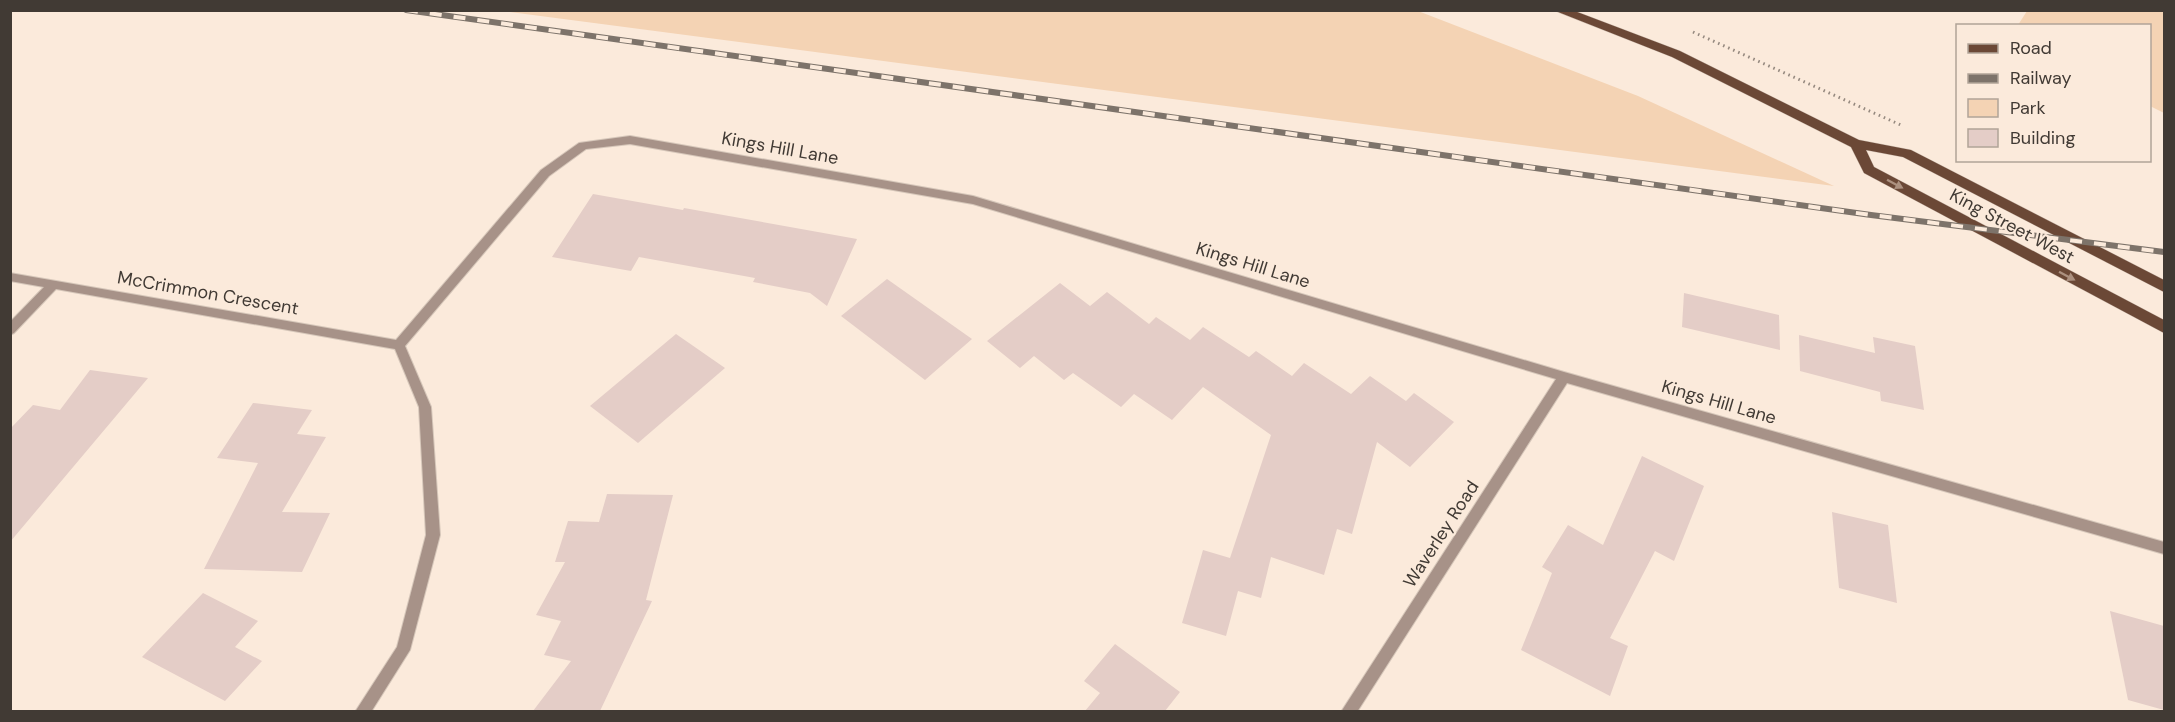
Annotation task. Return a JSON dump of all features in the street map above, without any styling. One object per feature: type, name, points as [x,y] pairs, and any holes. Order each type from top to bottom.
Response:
[{"type":"main road","name":"King Street West","points":[[1559,10],[1676,54],[1856,144],[1906,153],[2164,286]]},
{"type":"main road","name":"King Street West","points":[[1856,144],[1869,170],[2164,327]]},
{"type":"street","name":"Kings Hill Lane","points":[[399,345],[545,173],[584,146],[630,140],[973,200],[1564,377],[2164,548]]},
{"type":"street","name":"McCrimmon Crescent","points":[[10,277],[399,345]]},
{"type":"street","points":[[10,330],[53,285]]},
{"type":"street","points":[[362,711],[403,650],[434,535],[425,407],[399,345]]},
{"type":"street","name":"Waverley Road","points":[[1348,711],[1564,377]]},
{"type":"path","points":[[1686,29],[1906,128]]},
{"type":"green space","points":[[503,11],[1418,11],[1638,96],[1834,186]]},
{"type":"green space","points":[[2027,11],[2164,11],[2164,113],[2151,106],[2151,24],[2019,24]]},
{"type":"building","points":[[593,194],[857,239],[827,306],[810,293],[753,282],[755,278],[639,257],[631,271],[552,257]]},
{"type":"building","points":[[887,279],[972,339],[925,380],[841,316]]},
{"type":"building","points":[[1060,283],[1090,306],[1107,292],[1149,324],[1156,317],[1190,340],[1203,327],[1249,357],[1256,351],[1292,376],[1304,363],[1351,394],[1370,376],[1406,401],[1414,393],[1454,422],[1410,467],[1377,442],[1352,534],[1337,529],[1324,575],[1271,557],[1261,598],[1238,591],[1226,636],[1182,623],[1203,550],[1230,558],[1271,435],[1203,387],[1172,420],[1134,394],[1121,407],[1073,373],[1064,380],[1034,356],[1020,368],[987,341]]},
{"type":"building","points":[[1684,293],[1779,315],[1780,350],[1682,327]]},
{"type":"building","points":[[676,334],[725,368],[638,443],[590,406]]},
{"type":"building","points":[[1799,335],[1875,353],[1873,337],[1915,346],[1924,410],[1881,401],[1880,392],[1800,371]]},
{"type":"building","points":[[90,370],[148,378],[10,542],[10,429],[33,405],[60,410]]},
{"type":"building","points":[[253,403],[312,410],[297,434],[326,437],[282,512],[330,513],[302,572],[204,569],[258,463],[217,458]]},
{"type":"building","points":[[1642,456],[1704,486],[1674,561],[1655,551],[1610,638],[1628,646],[1610,696],[1521,650],[1552,573],[1542,567],[1568,525],[1603,545]]},
{"type":"building","points":[[607,494],[673,495],[646,600],[652,601],[600,711],[533,711],[571,661],[544,655],[561,621],[536,615],[565,562],[555,562],[568,521],[599,522]]},
{"type":"building","points":[[1832,512],[1888,525],[1897,603],[1839,588]]},
{"type":"building","points":[[203,593],[258,621],[235,647],[262,661],[225,701],[142,657]]},
{"type":"building","points":[[2110,611],[2164,626],[2164,710],[2128,700]]},
{"type":"building","points":[[1115,644],[1180,692],[1165,711],[1085,711],[1100,693],[1084,681]]},
{"type":"railway","points":[[406,10],[1871,215],[2164,252]]}]
